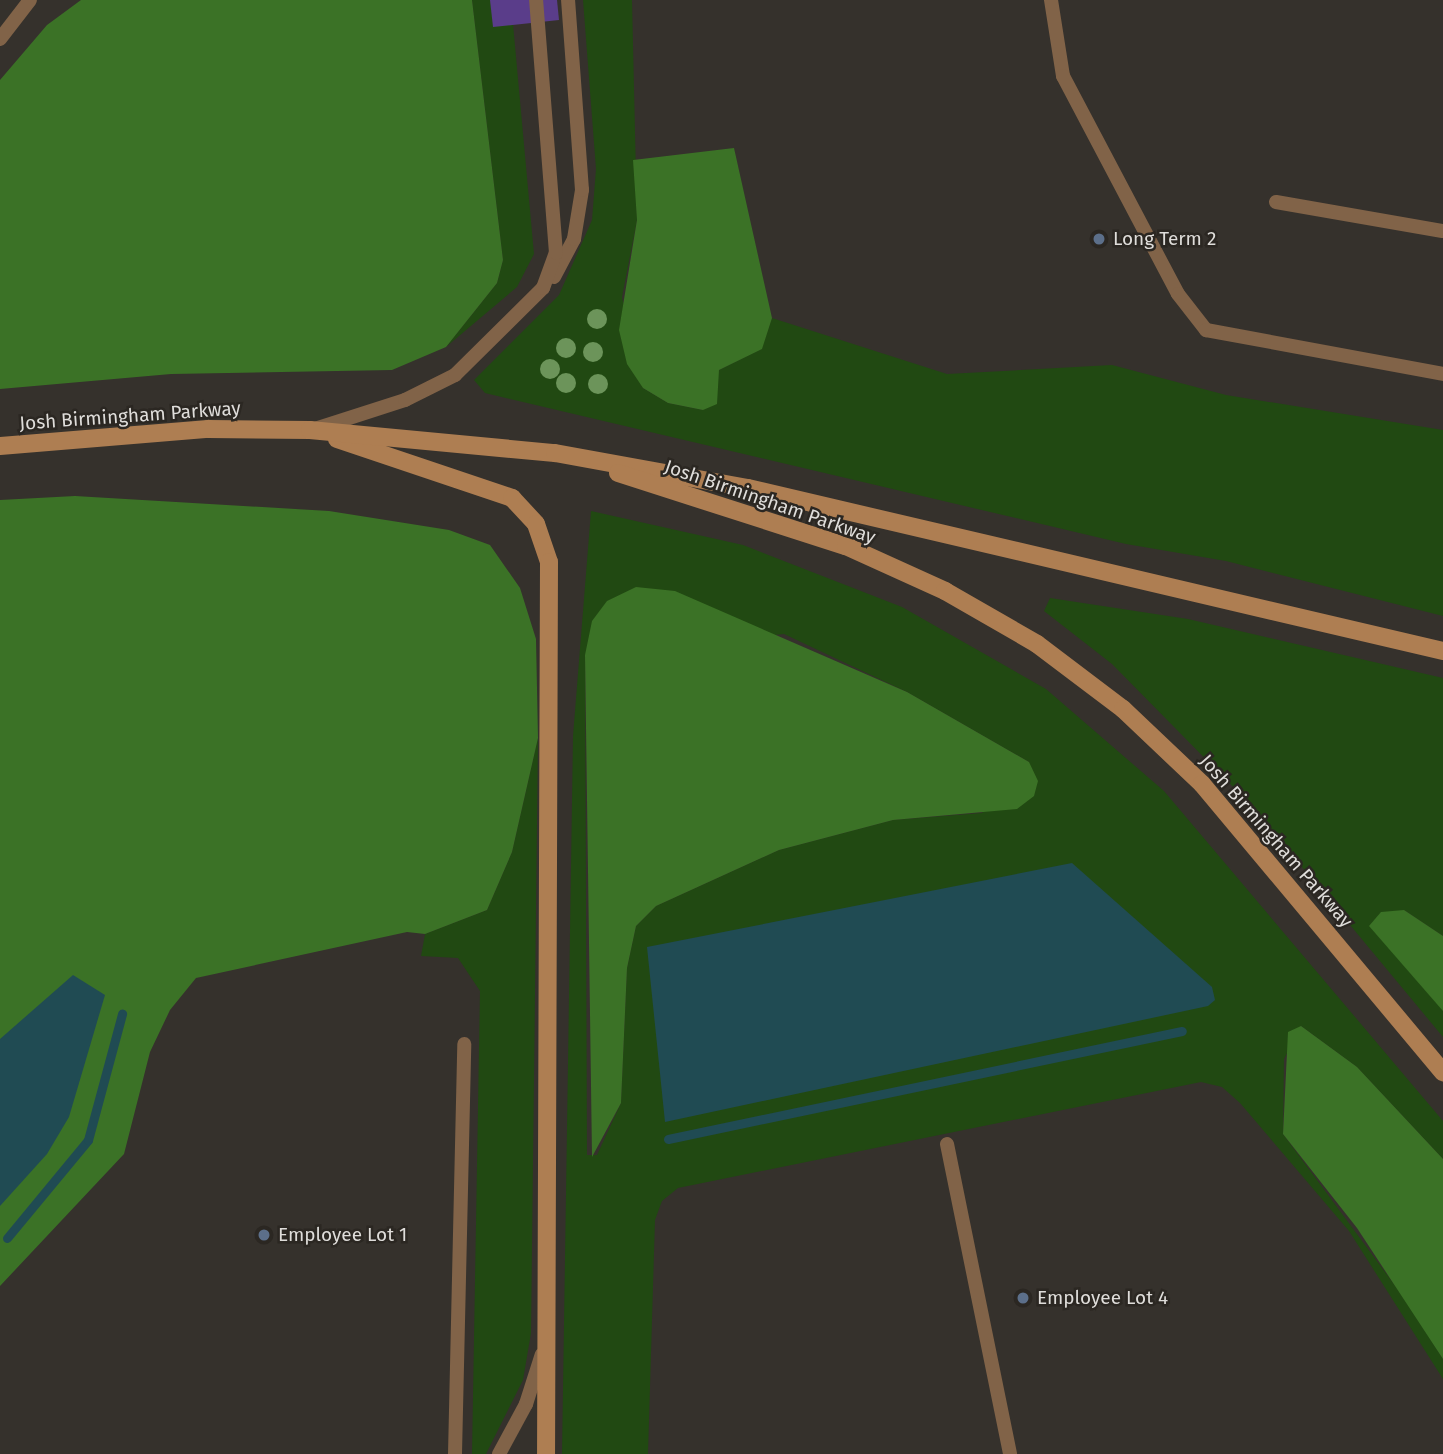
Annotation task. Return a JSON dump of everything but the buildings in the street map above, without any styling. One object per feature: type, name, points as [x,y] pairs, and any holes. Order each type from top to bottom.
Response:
[{"type":"main road","name":"Josh Birmingham Parkway","points":[[0,446],[208,429],[310,430],[555,453],[775,493],[1443,651]]},
{"type":"main road","points":[[310,430],[512,498],[536,524],[544,545],[549,1307],[546,1454]]},
{"type":"main road","name":"Josh Birmingham Parkway","points":[[555,453],[846,546],[945,591],[1037,644],[1123,709],[1202,783],[1443,1072]]},
{"type":"lane","points":[[0,39],[30,0]]},
{"type":"lane","points":[[536,0],[556,253],[544,288]]},
{"type":"lane","points":[[310,430],[405,400],[455,375],[544,288],[566,259],[582,190],[568,0]]},
{"type":"lane","points":[[1051,0],[1063,76],[1178,294],[1206,330],[1443,374]]},
{"type":"lane","points":[[1276,202],[1443,231]]},
{"type":"lane","points":[[455,1454],[464,1044]]},
{"type":"lane","points":[[947,1144],[1010,1454]]},
{"type":"lane","points":[[499,1454],[526,1404],[549,1307]]},
{"type":"green space","points":[[81,0],[472,0],[503,260],[497,283],[446,347],[392,370],[171,374],[0,389],[0,80],[47,25]]},
{"type":"green space","points":[[472,0],[490,0],[513,24],[534,254],[517,287],[446,347],[497,283],[503,260]]},
{"type":"green space","points":[[583,0],[632,0],[637,220],[622,297],[643,388],[668,403],[703,410],[719,370],[761,349],[772,318],[947,374],[1112,365],[1226,395],[1443,430],[1443,616],[1226,561],[1126,544],[485,393],[474,380],[559,295],[592,220],[596,169]]},
{"type":"green space","points":[[734,148],[772,318],[762,349],[719,370],[717,404],[703,410],[668,403],[643,388],[627,364],[619,330],[637,220],[633,160]]},
{"type":"green space","points":[[75,496],[329,511],[449,530],[490,545],[520,588],[536,639],[538,738],[512,852],[487,910],[425,934],[407,932],[196,978],[170,1010],[150,1052],[124,1154],[0,1286],[0,500]]},
{"type":"green space","points":[[591,511],[743,545],[902,607],[1046,689],[1164,791],[1443,1121],[1443,1159],[1357,1067],[1301,1026],[1284,1059],[1283,1134],[1405,1299],[1443,1359],[1443,1379],[1349,1231],[1240,1103],[1222,1087],[1201,1082],[678,1188],[662,1201],[655,1220],[648,1454],[562,1454],[573,736]],"holes":[[[784,634],[907,692],[1029,762],[982,813],[893,820],[779,850],[656,906],[636,926],[627,968],[621,1103],[597,1155],[587,1155],[585,655]]]},
{"type":"green space","points":[[636,587],[675,591],[907,692],[1029,762],[1038,781],[1034,796],[1017,809],[893,820],[779,850],[656,906],[636,926],[627,968],[621,1103],[592,1157],[585,655],[592,621],[607,601]]},
{"type":"green space","points":[[1050,598],[1188,619],[1443,678],[1443,936],[1404,910],[1443,1011],[1443,1037],[1248,802],[1112,664],[1044,611]]},
{"type":"green space","points":[[538,738],[531,1333],[523,1380],[486,1454],[472,1454],[480,991],[458,958],[421,956],[425,934],[487,910],[512,852]]},
{"type":"green space","points":[[1404,910],[1443,936],[1443,1011],[1369,926],[1381,912]]},
{"type":"green space","points":[[1301,1026],[1357,1067],[1443,1159],[1443,1359],[1357,1228],[1283,1134],[1288,1032]]},
{"type":"water","points":[[1072,863],[1212,987],[1215,1000],[1208,1006],[665,1122],[647,947]]},
{"type":"water","points":[[73,975],[105,995],[69,1117],[47,1154],[0,1206],[0,1039]]},
{"type":"waterway","points":[[7,1238],[88,1140],[122,1014]]},
{"type":"waterway","points":[[668,1139],[1182,1031]]},
{"type":"place","name":"Long Term 2","points":[[1099,239]]},
{"type":"place","name":"Employee Lot 1","points":[[264,1235]]},
{"type":"place","name":"Employee Lot 4","points":[[1023,1298]]}]
